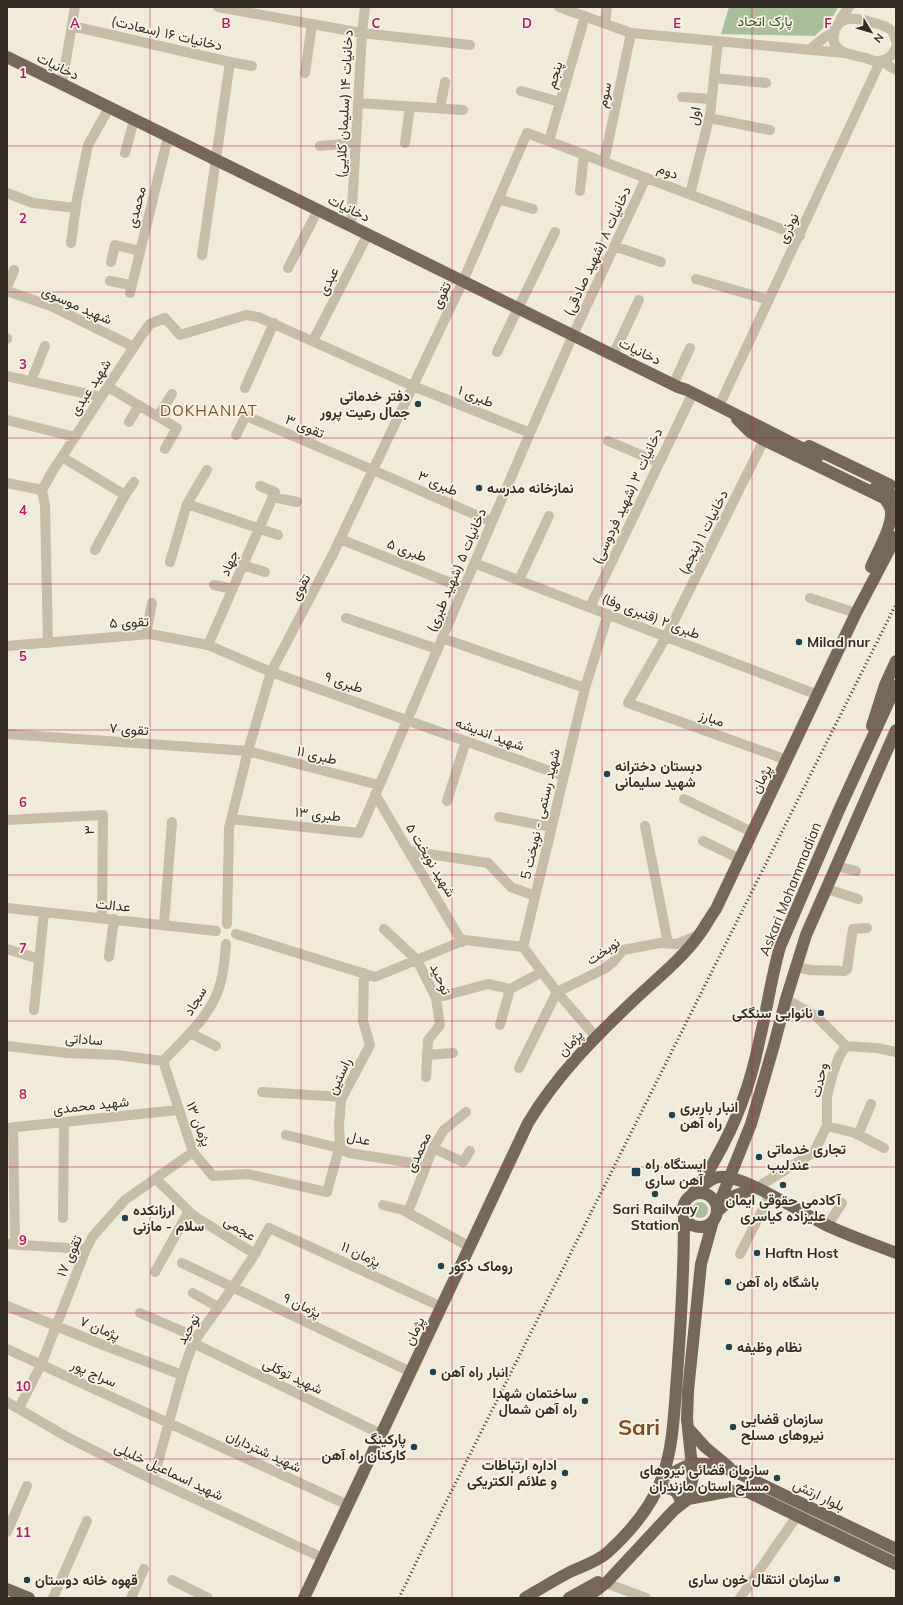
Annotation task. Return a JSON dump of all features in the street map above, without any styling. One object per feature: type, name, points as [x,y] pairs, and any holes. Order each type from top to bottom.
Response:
[{"type":"main road","name":"دخانیات","points":[[7,57],[573,335],[675,386],[691,397],[737,417],[806,450],[817,458],[894,493]]},
{"type":"main road","name":"دخانیات","points":[[675,386],[687,390],[737,417]]},
{"type":"main road","points":[[737,417],[750,432],[884,498],[889,504],[891,511],[889,524],[861,592],[858,609]]},
{"type":"main road","points":[[737,417],[757,420],[894,493]]},
{"type":"main road","name":"پژمان","points":[[304,1598],[528,1123],[543,1098],[561,1075],[596,1037],[679,958],[699,935],[716,909],[858,609],[896,537]]},
{"type":"main road","points":[[866,751],[875,713],[885,685],[896,661]]},
{"type":"main road","name":"Askari Mohammadian","points":[[693,1195],[716,1159],[747,1088],[759,1043],[780,947],[896,686]]},
{"type":"main road","points":[[586,1598],[606,1583],[618,1571],[685,1501],[692,1488],[693,1476],[688,1428],[688,1391],[701,1264],[716,1214],[751,1124],[795,967],[806,935],[896,728],[881,719]]},
{"type":"main road","points":[[540,1598],[584,1570],[622,1539],[656,1492],[662,1478],[671,1444],[672,1432],[684,1285],[684,1212],[685,1203],[693,1195],[710,1180],[720,1177],[730,1178],[756,1188],[827,1226],[896,1253]]},
{"type":"main road","points":[[684,1216],[689,1223],[697,1227],[706,1226],[734,1196],[756,1188]]},
{"type":"main road","points":[[693,1195],[705,1194],[710,1197],[714,1201],[716,1214]]},
{"type":"main road","points":[[688,1428],[705,1447],[734,1470]]},
{"type":"main road","points":[[662,1478],[692,1463]]},
{"type":"main road","name":"بلوار ارتش","points":[[692,1463],[712,1465],[734,1470],[896,1549]]},
{"type":"main road","points":[[656,1492],[661,1488],[667,1487],[678,1492],[681,1498],[685,1501]]},
{"type":"main road","points":[[685,1501],[731,1491],[748,1492],[896,1564]]},
{"type":"main road","points":[[525,1598],[605,1554]]},
{"type":"main road","points":[[569,1598],[618,1571]]},
{"type":"main road","points":[[7,1589],[29,1598]]},
{"type":"street","points":[[62,84],[76,7]]},
{"type":"street","points":[[222,7],[362,33],[470,45]]},
{"type":"street","name":"دخانیات ۱۴ (سلیمان کلایی)","points":[[351,226],[362,33],[365,7]]},
{"type":"street","points":[[559,7],[632,33],[844,53],[882,61],[896,70]]},
{"type":"street","points":[[605,23],[607,7]]},
{"type":"street","points":[[844,53],[834,44],[837,27],[849,7]]},
{"type":"street","points":[[854,7],[854,18]]},
{"type":"street","name":"پنجم","points":[[549,141],[585,16]]},
{"type":"street","points":[[810,49],[844,20],[854,18],[892,27],[891,31],[896,41]]},
{"type":"street","points":[[305,73],[312,24]]},
{"type":"street","name":"دخانیات ۱۶ (سعادت)","points":[[72,26],[230,62],[214,159],[202,255]]},
{"type":"street","name":"سوم","points":[[604,162],[632,33]]},
{"type":"street","name":"اول","points":[[690,194],[709,118],[718,41]]},
{"type":"street","points":[[882,61],[893,54],[896,48]]},
{"type":"street","name":"نوذری","points":[[719,406],[882,61]]},
{"type":"street","points":[[230,62],[252,66]]},
{"type":"street","points":[[714,78],[766,83]]},
{"type":"street","points":[[440,109],[445,82]]},
{"type":"street","points":[[521,91],[560,102]]},
{"type":"street","points":[[682,97],[712,99]]},
{"type":"street","points":[[358,103],[463,110]]},
{"type":"street","points":[[405,143],[410,107]]},
{"type":"street","points":[[71,243],[88,145],[109,108]]},
{"type":"street","points":[[709,118],[770,130]]},
{"type":"street","points":[[125,153],[134,120]]},
{"type":"street","name":"دوم","points":[[527,133],[800,236]]},
{"type":"street","name":"تقوی","points":[[227,924],[229,828],[248,751],[271,672],[340,539],[463,281],[527,133]]},
{"type":"street","name":"محمدی","points":[[110,281],[130,289],[168,137]]},
{"type":"street","points":[[320,146],[356,142]]},
{"type":"street","points":[[580,191],[584,154]]},
{"type":"street","name":"دخانیات ۸ (شهید صادقی)","points":[[573,335],[646,178]]},
{"type":"street","points":[[7,193],[33,203],[76,208]]},
{"type":"street","points":[[498,199],[533,209]]},
{"type":"street","points":[[288,268],[318,210]]},
{"type":"street","points":[[497,352],[555,232]]},
{"type":"street","name":"عبدی","points":[[313,341],[368,234]]},
{"type":"street","points":[[111,262],[115,245],[140,251]]},
{"type":"street","points":[[614,246],[660,262]]},
{"type":"street","points":[[7,288],[14,270]]},
{"type":"street","points":[[696,279],[769,300]]},
{"type":"street","name":"شهید موسوی","points":[[7,291],[51,306],[134,347]]},
{"type":"street","points":[[613,355],[639,300]]},
{"type":"street","name":"شهید عبدی","points":[[42,490],[52,472],[150,324],[165,318],[180,335],[246,315],[258,317],[274,323],[313,341]]},
{"type":"street","points":[[245,388],[274,323]]},
{"type":"street","name":"دخانیات ۵ (شهید طبری)","points":[[377,789],[573,335]]},
{"type":"street","name":"طبری ۱","points":[[313,341],[413,386],[530,433]]},
{"type":"street","points":[[30,381],[45,346]]},
{"type":"street","points":[[675,386],[690,348]]},
{"type":"street","points":[[7,376],[101,397]]},
{"type":"street","points":[[108,387],[177,428],[164,449]]},
{"type":"street","points":[[158,416],[172,394]]},
{"type":"street","name":"دخانیات ۳ (شهید فردوسی)","points":[[590,608],[658,462],[691,397]]},
{"type":"street","points":[[129,422],[139,406]]},
{"type":"street","name":"تقوی ۳","points":[[236,435],[246,416],[373,470]]},
{"type":"street","points":[[7,420],[75,437]]},
{"type":"street","name":"دخانیات ۱ (پنجم)","points":[[628,703],[666,637],[764,440]]},
{"type":"street","points":[[608,441],[658,462]]},
{"type":"street","points":[[62,457],[125,495]]},
{"type":"street","points":[[170,562],[187,504],[207,470]]},
{"type":"street","name":"طبری ۳","points":[[373,470],[492,522]]},
{"type":"street","points":[[95,550],[125,495],[134,482]]},
{"type":"street","points":[[7,483],[42,490],[45,506],[48,642]]},
{"type":"street","points":[[260,486],[274,494],[296,502]]},
{"type":"street","name":"جهاد","points":[[208,645],[274,494]]},
{"type":"street","points":[[187,504],[278,535]]},
{"type":"street","points":[[519,580],[549,516]]},
{"type":"street","name":"طبری ۵","points":[[340,539],[463,588]]},
{"type":"street","name":"طبری ۲ (قنبری وفا)","points":[[474,563],[818,695]]},
{"type":"street","points":[[243,565],[265,572]]},
{"type":"street","points":[[214,584],[233,588]]},
{"type":"street","points":[[810,598],[858,609]]},
{"type":"street","points":[[146,634],[152,603]]},
{"type":"street","name":"شهید رستمی - نوبخت 5","points":[[523,947],[584,688],[608,614]]},
{"type":"street","points":[[346,618],[437,649]]},
{"type":"street","name":"تقوی ۵","points":[[7,646],[146,634],[208,645],[271,672]]},
{"type":"street","points":[[442,638],[584,688]]},
{"type":"street","name":"طبری ۹","points":[[271,672],[407,719]]},
{"type":"street","name":"مبارز","points":[[628,703],[787,760]]},
{"type":"street","name":"شهید اندیشه","points":[[407,719],[564,776]]},
{"type":"street","name":"تقوی ۷","points":[[7,734],[248,751]]},
{"type":"street","points":[[447,802],[466,740]]},
{"type":"street","name":"طبری ۱۱","points":[[248,751],[377,789]]},
{"type":"street","name":"طبری ۱۳","points":[[231,819],[359,833],[377,789]]},
{"type":"street","name":"شهید نوبخت ۵","points":[[377,789],[409,851],[462,942]]},
{"type":"street","points":[[684,799],[752,832]]},
{"type":"street","name":"۳","points":[[7,820],[103,815],[102,918]]},
{"type":"street","points":[[498,816],[551,827]]},
{"type":"street","points":[[164,924],[172,822]]},
{"type":"street","points":[[645,826],[668,943]]},
{"type":"street","points":[[703,841],[740,859]]},
{"type":"street","points":[[409,851],[488,863],[511,887],[535,896]]},
{"type":"street","points":[[836,866],[856,871]]},
{"type":"street","points":[[827,889],[858,899]]},
{"type":"street","name":"عدالت","points":[[7,908],[164,924],[216,931]]},
{"type":"street","points":[[34,1010],[44,912]]},
{"type":"street","points":[[109,957],[114,919]]},
{"type":"street","points":[[236,934],[231,942],[226,944],[218,940],[216,931],[218,927],[227,924],[232,926],[236,934],[375,977],[465,940],[523,947],[557,992],[596,1037]]},
{"type":"street","points":[[795,967],[812,970],[845,971],[847,969],[852,930],[867,928]]},
{"type":"street","points":[[384,929],[417,960]]},
{"type":"street","name":"نوبخت","points":[[557,992],[604,969],[624,950],[660,943],[677,944],[699,935]]},
{"type":"street","name":"سجاد","points":[[161,1061],[190,1033],[204,1016],[217,993],[221,982],[226,944]]},
{"type":"street","points":[[7,949],[39,959]]},
{"type":"street","name":"توحید","points":[[417,960],[436,998],[440,1025],[428,1040],[426,1077]]},
{"type":"street","points":[[436,998],[488,984],[510,989],[542,972]]},
{"type":"street","name":"راستین","points":[[327,1192],[339,1148],[339,1125],[343,1097],[370,1046],[363,1021],[364,973]]},
{"type":"street","points":[[500,1026],[510,989]]},
{"type":"street","points":[[519,1068],[557,992]]},
{"type":"street","points":[[786,999],[816,1016],[846,1046],[877,1048],[896,1052]]},
{"type":"street","points":[[190,1033],[216,1046]]},
{"type":"street","name":"ساداتی","points":[[7,1046],[67,1053],[117,1055],[161,1061]]},
{"type":"street","name":"وحدت","points":[[756,1188],[814,1152],[827,1126],[827,1096],[839,1057],[846,1046]]},
{"type":"street","points":[[427,1055],[453,1054]]},
{"type":"street","name":"پژمان ۱۳","points":[[161,1061],[193,1152],[213,1176],[248,1174],[327,1192]]},
{"type":"street","points":[[262,1092],[343,1097]]},
{"type":"street","points":[[858,1135],[871,1104]]},
{"type":"street","name":"شهید محمدی","points":[[10,1128],[178,1110]]},
{"type":"street","name":"محمدی","points":[[408,1212],[433,1148],[444,1130],[466,1112]]},
{"type":"street","points":[[63,1218],[64,1122]]},
{"type":"street","points":[[827,1126],[858,1135],[884,1148]]},
{"type":"street","points":[[10,1128],[11,1243],[86,1249]]},
{"type":"street","name":"عدل","points":[[286,1135],[339,1148],[349,1153],[413,1163],[424,1169]]},
{"type":"street","points":[[433,1148],[463,1162],[470,1151]]},
{"type":"street","name":"تقوی ۱۷","points":[[19,1408],[41,1365],[86,1249],[93,1236],[125,1200],[193,1152]]},
{"type":"street","name":"عجمی","points":[[156,1178],[194,1216],[255,1254]]},
{"type":"street","points":[[740,1254],[770,1195]]},
{"type":"street","points":[[827,1226],[842,1203]]},
{"type":"street","points":[[383,1205],[408,1212],[470,1247]]},
{"type":"street","points":[[155,1272],[189,1211]]},
{"type":"street","name":"توحید","points":[[154,1480],[182,1375],[194,1340],[233,1287],[270,1228]]},
{"type":"street","name":"پژمان ۱۱","points":[[270,1228],[442,1306]]},
{"type":"street","name":"پژمان ۹","points":[[182,1263],[411,1372]]},
{"type":"street","points":[[193,1293],[218,1307]]},
{"type":"street","name":"پژمان ۷","points":[[7,1306],[182,1375]]},
{"type":"street","name":"شهید توکلی","points":[[140,1313],[381,1434]]},
{"type":"street","name":"سراج پور","points":[[7,1349],[169,1423]]},
{"type":"street","name":"شهید اسماعیل خلیلی","points":[[7,1402],[68,1437],[154,1480],[323,1558]]},
{"type":"street","name":"شهید شترداران","points":[[169,1423],[348,1504]]},
{"type":"street","points":[[7,1532],[27,1486]]},
{"type":"street","points":[[740,1598],[797,1516]]},
{"type":"street","points":[[53,1598],[87,1521]]},
{"type":"street","points":[[131,1598],[144,1569]]},
{"type":"street","points":[[172,1580],[208,1598]]},
{"type":"street","points":[[606,1583],[646,1598]]},
{"type":"green space","name":"پارک اتحاد","points":[[729,7],[838,7],[831,19],[815,36],[721,34]]},
{"type":"green space","points":[[697,1202],[703,1202],[708,1207],[706,1216],[703,1218],[697,1218],[692,1213],[692,1207]]},
{"type":"green space","points":[[753,1484],[896,1553],[896,1560],[750,1490]]},
{"type":"railway","points":[[399,1598],[896,604]]},
{"type":"place","name":"دفتر خدماتی جمال رعیت پرور","points":[[418,404]]},
{"type":"place","name":"نمازخانه مدرسه","points":[[479,488]]},
{"type":"place","name":"Milad nur","points":[[799,642]]},
{"type":"place","name":"دبستان دخترانه شهید سلیمانی","points":[[607,774]]},
{"type":"place","name":"نانوایی سنگکی","points":[[821,1013]]},
{"type":"place","name":"انبار باربری راه آهن","points":[[672,1115]]},
{"type":"place","name":"تجاری خدماتی عندلیب","points":[[759,1157]]},
{"type":"place","name":"ایستگاه راه آهن ساری","points":[[636,1172]]},
{"type":"place","name":"آکادمی حقوقی ایمان علیزاده کیاسری","points":[[783,1185]]},
{"type":"place","name":"Sari Railway Station","points":[[655,1194]]},
{"type":"place","name":"ارزانکده سلام - مازنی","points":[[125,1218]]},
{"type":"place","name":"Haftn Host","points":[[757,1253]]},
{"type":"place","name":"روماک دکور","points":[[441,1266]]},
{"type":"place","name":"باشگاه راه آهن","points":[[728,1282]]},
{"type":"place","name":"نظام وظیفه","points":[[729,1347]]},
{"type":"place","name":"انبار راه آهن","points":[[433,1372]]},
{"type":"place","name":"ساختمان شهدا راه آهن شمال","points":[[585,1401]]},
{"type":"place","name":"سازمان قضایی نیروهای مسلح","points":[[733,1427]]},
{"type":"place","name":"پارکینگ کارکنان راه آهن","points":[[414,1447]]},
{"type":"place","name":"اداره ارتباطات و علائم الکتریکی","points":[[565,1473]]},
{"type":"place","name":"سازمان قضائی نیروهای مسلح استان مازندران","points":[[777,1478]]},
{"type":"place","name":"سازمان انتقال خون ساری","points":[[837,1579]]},
{"type":"place","name":"قهوه خانه دوستان","points":[[27,1580]]},
{"type":"district","name":"DOKHANIAT","points":[[209,411]]},
{"type":"district","name":"Sari","points":[[639,1427]]}]
